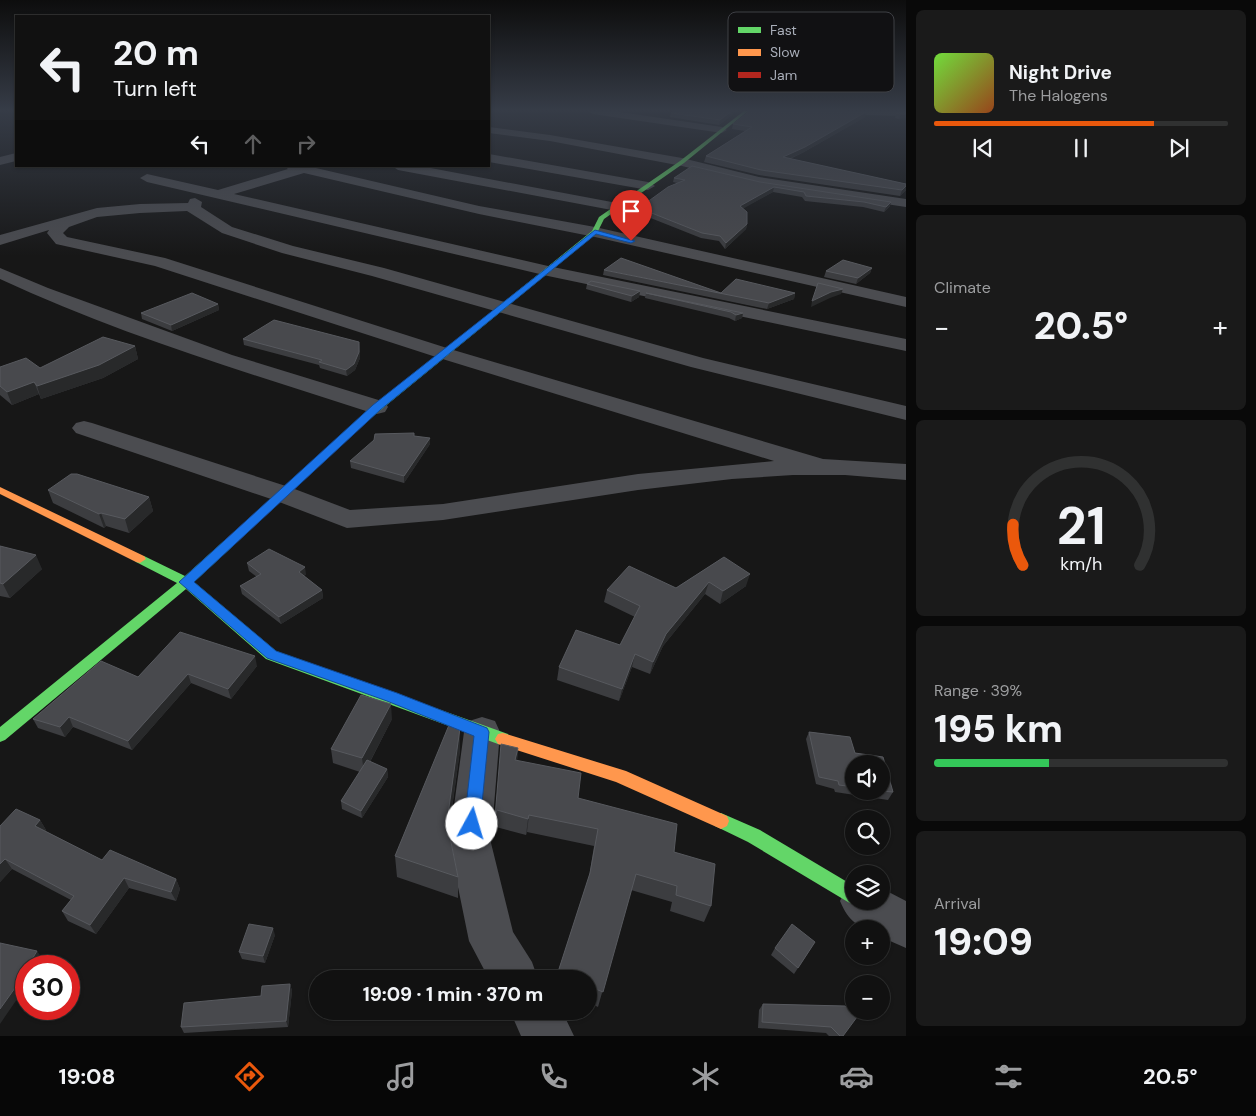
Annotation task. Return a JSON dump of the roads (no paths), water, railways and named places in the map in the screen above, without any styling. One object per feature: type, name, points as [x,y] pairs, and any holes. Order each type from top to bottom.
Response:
[{"type":"street","points":[[497,159],[648,186]]},
{"type":"street","points":[[667,159],[759,182],[869,196],[906,203]]},
{"type":"street","points":[[3,731],[186,582],[377,408],[595,232],[600,218],[685,159]]},
{"type":"street","points":[[403,167],[617,207]]},
{"type":"street","points":[[0,240],[71,219],[137,208],[194,204],[309,168],[479,210],[595,232],[906,302]]},
{"type":"street","points":[[141,177],[548,271],[906,345]]},
{"type":"street","points":[[124,196],[156,205],[194,204],[227,230],[252,239],[504,307],[698,363],[906,413]]},
{"type":"street","points":[[71,219],[59,226],[55,233],[62,241],[158,262],[443,353],[822,467]]},
{"type":"street","points":[[0,273],[42,292],[225,359],[377,408]]},
{"type":"street","points":[[84,428],[283,494],[347,519],[443,512],[638,482],[732,471],[822,467],[906,472]]},
{"type":"street","points":[[0,490],[186,582],[271,654],[392,697],[482,732],[620,776],[754,836],[845,891]]},
{"type":"street","points":[[482,732],[470,843],[492,941],[510,970]]},
{"type":"street","points":[[878,910],[906,926]]},
{"type":"street","points":[[539,1020],[549,1036]]}]
